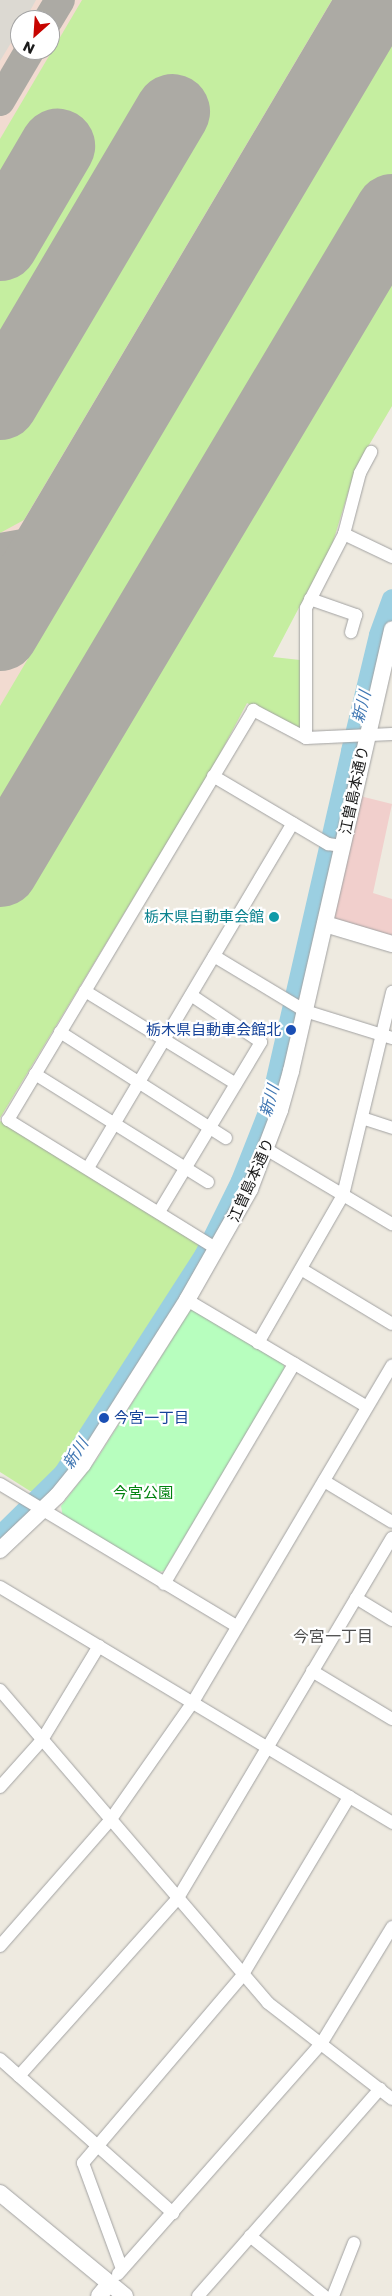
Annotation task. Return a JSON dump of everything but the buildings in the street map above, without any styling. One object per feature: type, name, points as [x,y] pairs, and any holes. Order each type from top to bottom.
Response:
[{"type":"street","points":[[306,738],[306,608],[344,534],[360,472],[371,452]]},
{"type":"street","points":[[344,534],[392,557]]},
{"type":"street","points":[[310,599],[356,615],[350,632]]},
{"type":"street","name":"江曽島本通り","points":[[0,1550],[42,1511],[83,1464],[218,1249],[236,1217],[266,1148],[280,1110],[306,1011],[366,734],[392,629]]},
{"type":"street","points":[[218,1249],[8,1120],[252,710],[306,738],[392,734]]},
{"type":"street","points":[[213,776],[328,844],[342,846]]},
{"type":"street","points":[[88,1168],[293,823]]},
{"type":"street","points":[[325,924],[392,944]]},
{"type":"street","points":[[214,956],[306,1011],[388,1037]]},
{"type":"street","points":[[85,991],[236,1084]]},
{"type":"street","points":[[258,1342],[343,1195],[362,1118],[388,1037],[392,992]]},
{"type":"street","points":[[159,1212],[261,1042],[191,995]]},
{"type":"street","points":[[60,1032],[226,1138]]},
{"type":"street","points":[[35,1074],[208,1182]]},
{"type":"street","points":[[362,1118],[392,1128]]},
{"type":"street","points":[[266,1148],[392,1224]]},
{"type":"street","points":[[301,1269],[392,1324]]},
{"type":"street","points":[[187,1300],[367,1407]]},
{"type":"street","points":[[164,1584],[294,1364]]},
{"type":"street","points":[[3,1937],[111,1819],[193,1702],[236,1626],[392,1365]]},
{"type":"street","points":[[324,1481],[392,1522]]},
{"type":"street","points":[[0,1484],[236,1626]]},
{"type":"street","points":[[19,2076],[178,1898],[266,1746],[392,1538]]},
{"type":"street","points":[[0,1587],[392,1823]]},
{"type":"street","points":[[356,1598],[392,1620]]},
{"type":"street","points":[[0,1787],[42,1740],[98,1646]]},
{"type":"street","points":[[312,1671],[392,1719]]},
{"type":"street","points":[[0,1690],[178,1898],[242,1976],[268,2002],[392,2099]]},
{"type":"street","points":[[122,2269],[83,2163],[96,2145],[242,1976],[349,1797]]},
{"type":"street","points":[[99,2296],[321,2044],[392,1926]]},
{"type":"street","points":[[0,2059],[173,2214]]},
{"type":"street","points":[[198,2296],[380,2089]]},
{"type":"street","points":[[0,2193],[125,2296]]},
{"type":"street","points":[[250,2236],[324,2296]]},
{"type":"street","points":[[333,2296],[354,2243]]},
{"type":"shaded area","points":[[0,0],[392,0],[392,406],[356,467],[332,545],[214,765],[0,1118]]},
{"type":"shaded area","points":[[0,0],[36,0],[30,10],[10,10],[10,44],[0,61]]},
{"type":"shaded area","points":[[360,796],[392,804],[373,893],[392,899],[392,936],[332,919]]},
{"type":"green space","points":[[82,0],[332,0],[24,520],[0,533],[0,139],[47,60],[60,60],[60,37]]},
{"type":"green space","points":[[392,44],[392,406],[356,467],[332,545],[273,657],[300,660],[301,727],[299,730],[247,703],[214,765],[0,1118],[0,706]]},
{"type":"green space","points":[[0,1121],[198,1240],[201,1249],[46,1487],[37,1492],[30,1491],[0,1472]]},
{"type":"green space","name":"今宮公園","points":[[191,1309],[283,1363],[285,1370],[164,1571],[153,1573],[63,1517],[61,1506],[97,1459]]},
{"type":"waterway","name":"新川","points":[[0,1536],[64,1473],[204,1256],[241,1181],[269,1110],[351,751],[379,635],[392,599]]},
{"type":"taxiway","points":[[54,10],[60,0]]},
{"type":"taxiway","points":[[0,101],[24,60]]},
{"type":"taxiway","points":[[0,548],[38,541],[61,529]]},
{"type":"runway","points":[[0,633],[375,0]]},
{"type":"runway","points":[[0,402],[172,111]]},
{"type":"runway","points":[[0,243],[57,146]]},
{"type":"runway","points":[[0,869],[392,211]]},
{"type":"place","name":"栃木県自動車会館","points":[[274,917]]},
{"type":"place","name":"栃木県自動車会館北","points":[[291,1030]]},
{"type":"place","name":"今宮一丁目","points":[[104,1418]]},
{"type":"district","name":"今宮一丁目","points":[[333,1637]]}]
